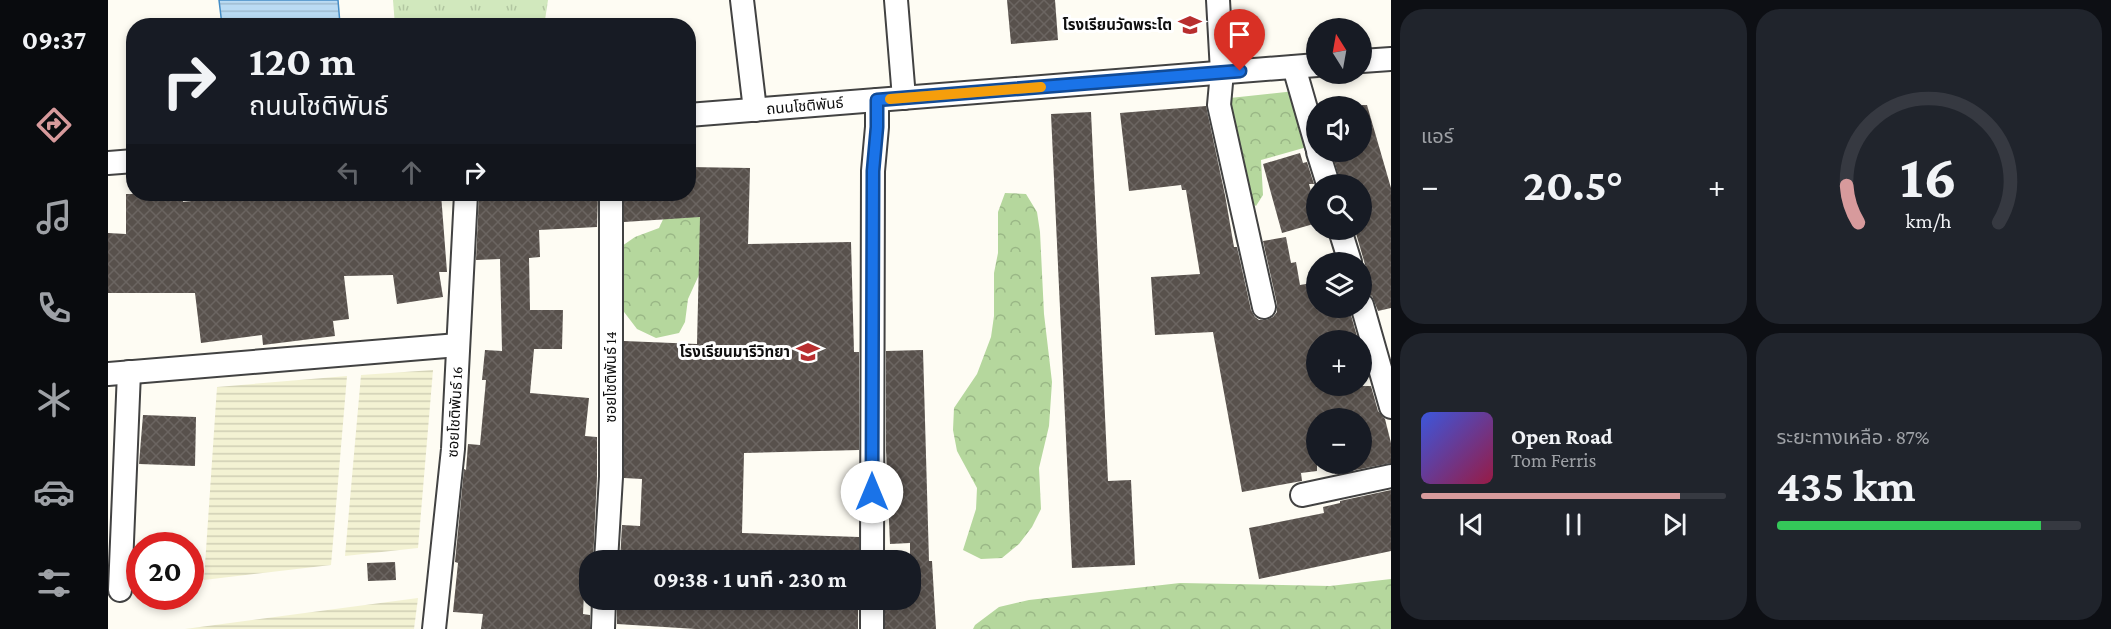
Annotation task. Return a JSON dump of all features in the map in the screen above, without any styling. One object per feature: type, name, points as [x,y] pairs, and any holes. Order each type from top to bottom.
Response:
[{"type":"street","points":[[742,0],[755,110]]},
{"type":"street","points":[[896,0],[904,98]]},
{"type":"street","points":[[1218,0],[1222,72],[1219,105],[1264,307]]},
{"type":"street","points":[[1372,60],[1391,59]]},
{"type":"street","name":"ถนนโชติพันธ์","points":[[696,114],[1306,66]]},
{"type":"street","points":[[1294,67],[1306,109]]},
{"type":"street","points":[[872,550],[873,171],[877,100]]},
{"type":"street","points":[[108,163],[126,162]]},
{"type":"street","name":"ซอยโชติพันธ์ 16","points":[[434,629],[453,449],[466,201]]},
{"type":"street","name":"ซอยโชติพันธ์ 14","points":[[607,550],[611,477],[611,201]]},
{"type":"street","points":[[1366,318],[1391,407]]},
{"type":"street","points":[[120,590],[119,373],[459,345]]},
{"type":"street","points":[[1302,495],[1391,476]]},
{"type":"street","points":[[603,629],[604,610]]},
{"type":"street","points":[[872,610],[872,629]]},
{"type":"green space","points":[[393,0],[548,0],[545,18],[394,18]]},
{"type":"green space","points":[[1295,91],[1306,147],[1261,160],[1263,195],[1256,206],[1248,200],[1230,98]]},
{"type":"green space","points":[[1005,193],[1026,194],[1037,212],[1044,314],[1052,382],[1049,426],[1039,468],[1041,509],[1032,527],[1019,544],[1002,558],[981,559],[963,550],[976,509],[977,488],[957,451],[953,430],[954,408],[977,374],[991,337],[994,316],[994,273],[998,253],[998,212]]},
{"type":"green space","points":[[672,201],[703,206],[708,255],[688,299],[685,322],[679,333],[656,338],[637,329],[621,308],[619,288],[622,246],[635,237],[659,228]]},
{"type":"green space","points":[[433,370],[418,548],[345,556],[361,375]]},
{"type":"green space","points":[[347,376],[331,565],[204,580],[217,387]]},
{"type":"green space","points":[[1391,579],[1391,629],[973,629],[999,607],[1029,600],[1180,583],[1330,586]]},
{"type":"green space","points":[[418,598],[414,629],[185,629]]},
{"type":"water","points":[[219,0],[338,0],[340,18],[221,18]]},
{"type":"building","points":[[1007,0],[1055,0],[1058,40],[1011,44]]},
{"type":"building","points":[[1206,106],[1234,247],[1237,247],[1251,310],[1259,320],[1273,317],[1277,312],[1263,241],[1286,237],[1291,263],[1296,262],[1300,285],[1306,284],[1306,318],[1352,318],[1355,330],[1306,330],[1306,396],[1372,396],[1372,390],[1378,411],[1385,419],[1391,443],[1391,463],[1372,467],[1372,408],[1306,408],[1306,472],[1301,473],[1302,481],[1242,492],[1213,332],[1155,335],[1151,277],[1200,274],[1186,190],[1182,190],[1181,185],[1129,191],[1120,113]]},
{"type":"building","points":[[1091,112],[1108,481],[1131,480],[1135,565],[1072,568],[1051,114]]},
{"type":"building","points":[[1372,122],[1391,188],[1391,308],[1378,311],[1372,296],[1372,252],[1361,252],[1358,240],[1372,240],[1372,174],[1338,174],[1335,162],[1372,162]]},
{"type":"building","points":[[1300,153],[1303,163],[1307,162],[1311,174],[1306,174],[1306,226],[1282,233],[1263,164]]},
{"type":"building","points":[[696,167],[750,168],[748,244],[851,242],[854,352],[859,352],[859,450],[744,453],[742,533],[859,537],[859,550],[621,550],[622,525],[640,526],[642,479],[624,478],[624,341],[697,344],[700,217],[624,222],[624,201],[696,201]]},
{"type":"building","points":[[126,201],[442,201],[447,272],[439,272],[443,297],[397,304],[393,275],[344,276],[349,319],[333,321],[335,336],[263,345],[262,335],[201,343],[195,293],[108,293],[108,233],[126,234]]},
{"type":"building","points":[[479,201],[598,201],[597,227],[539,230],[540,257],[529,258],[530,310],[563,310],[562,349],[534,349],[530,393],[589,398],[585,436],[597,437],[594,550],[579,550],[579,610],[583,610],[583,614],[590,615],[590,629],[481,629],[483,614],[453,612],[458,563],[455,562],[468,444],[480,445],[486,380],[482,380],[485,350],[502,351],[500,259],[476,260]]},
{"type":"building","points":[[923,350],[929,561],[932,561],[936,629],[885,629],[885,610],[921,610],[921,550],[910,550],[910,543],[890,544],[886,450],[886,351]]},
{"type":"building","points":[[143,415],[196,417],[195,466],[139,464]]},
{"type":"building","points":[[1391,490],[1391,551],[1259,579],[1249,528],[1324,513],[1323,507],[1340,503],[1340,501]]},
{"type":"building","points":[[395,562],[396,580],[368,581],[367,563]]},
{"type":"building","points":[[617,610],[858,610],[858,629],[696,629],[617,624]]},
{"type":"slow traffic","points":[[890,99],[1041,87]]},
{"type":"place","name":"โรงเรียนวัดพระโต","points":[[1190,25]]},
{"type":"place","name":"โรงเรียนมารีวิทยา","points":[[808,352]]},
{"type":"route","points":[[872,492],[873,171],[877,100],[1240,71]]}]
